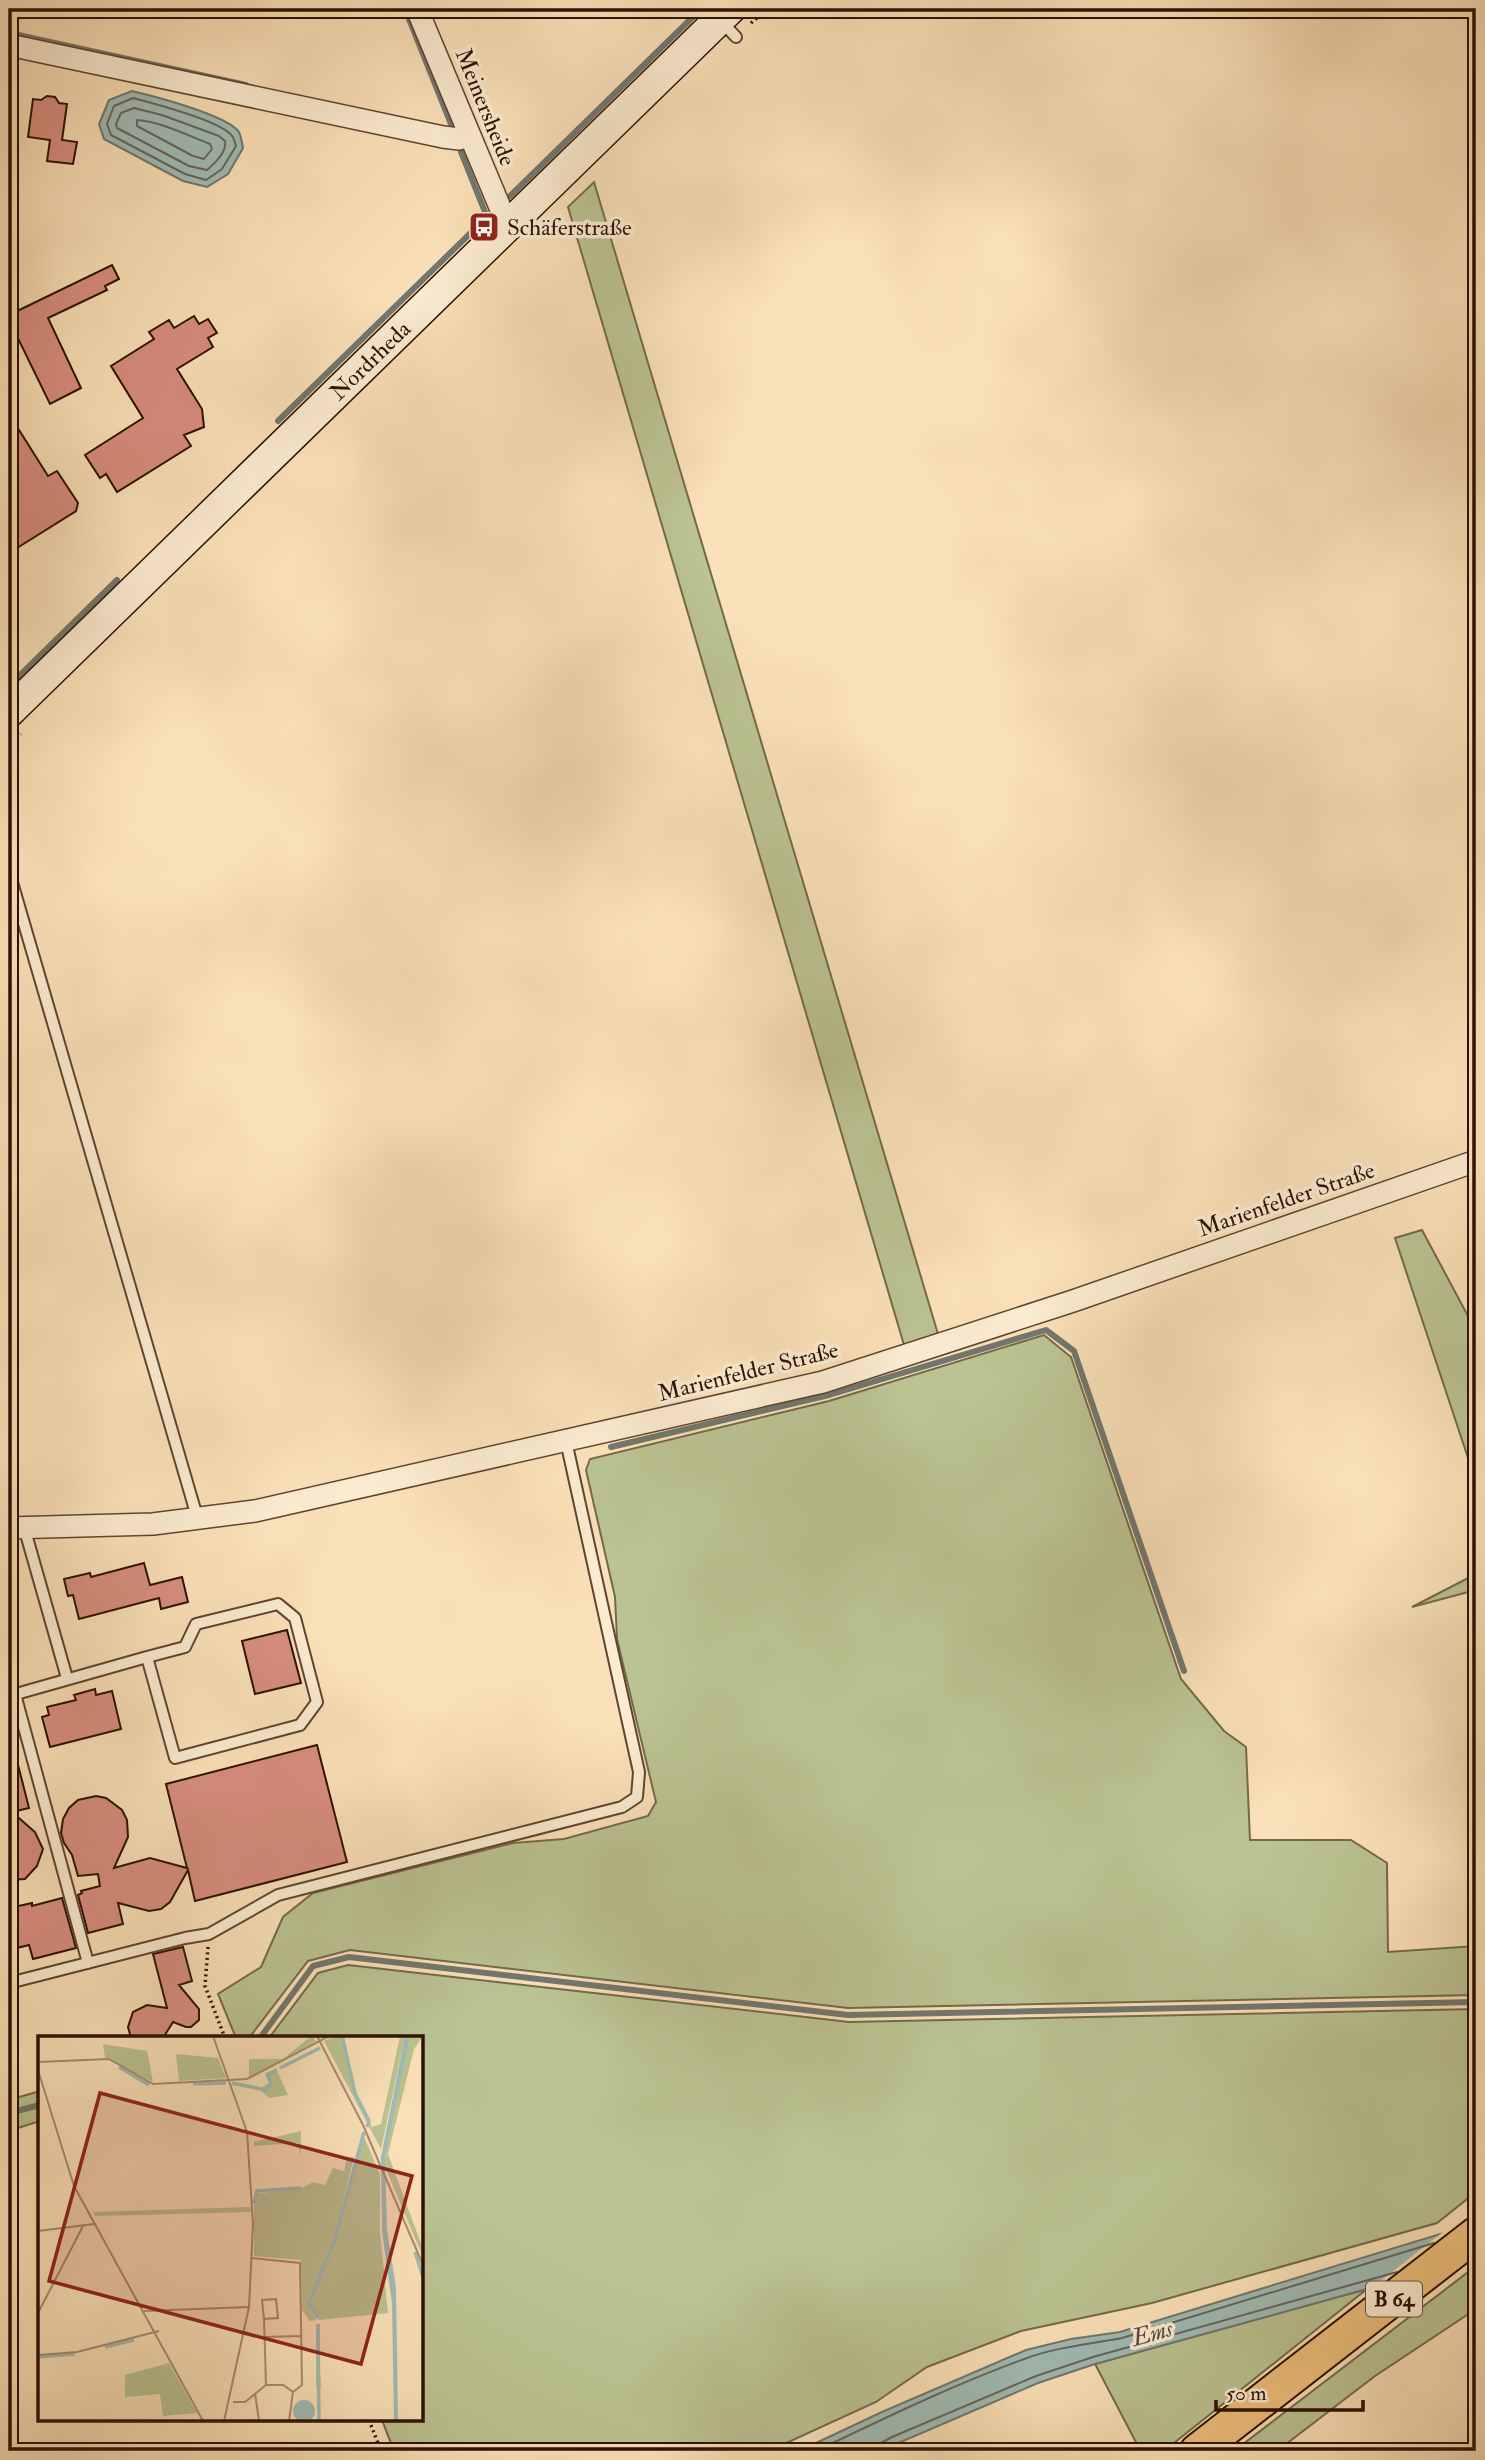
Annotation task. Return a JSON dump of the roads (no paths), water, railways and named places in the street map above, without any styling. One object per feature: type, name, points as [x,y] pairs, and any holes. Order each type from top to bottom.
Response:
[{"type":"main road","name":"Nordrheda","points":[[9,712],[507,224],[728,21]]},
{"type":"main road","name":"B 64","points":[[1197,2451],[1476,2234]]},
{"type":"street","name":"Meinersheide","points":[[417,9],[507,224]]},
{"type":"street","points":[[9,45],[443,137],[459,139],[469,136]]},
{"type":"street","name":"Marienfelder Straße","points":[[16,1528],[153,1524],[255,1511],[822,1382],[1073,1301],[1476,1161]]},
{"type":"lane","points":[[9,872],[198,1520]]},
{"type":"lane","points":[[9,1983],[209,1934],[278,1895],[622,1807],[637,1797],[639,1772],[566,1441]]},
{"type":"lane","points":[[16,1528],[68,1678]]},
{"type":"lane","points":[[88,1963],[12,1695],[68,1678],[147,1657],[185,1647],[196,1624],[278,1604],[295,1618],[317,1702],[300,1725],[175,1758],[147,1657]]},
{"type":"water","points":[[132,91],[189,107],[220,119],[239,132],[243,148],[228,174],[207,187],[183,181],[104,139],[99,124],[109,100]]},
{"type":"water","name":"Ems","points":[[1476,2223],[1476,2254],[1367,2289],[1095,2364],[1038,2383],[880,2451],[799,2451],[1026,2350],[1071,2339],[1120,2332]]},
{"type":"waterway","points":[[405,9],[453,129]]},
{"type":"waterway","points":[[510,196],[701,9]]},
{"type":"waterway","points":[[738,20],[751,9]]},
{"type":"waterway","points":[[9,33],[246,85]]},
{"type":"waterway","points":[[278,421],[487,217],[461,152]]},
{"type":"waterway","points":[[9,686],[117,580]]},
{"type":"waterway","points":[[9,731],[20,720]]},
{"type":"waterway","points":[[611,1447],[829,1395],[1046,1330],[1074,1351],[1184,1671]]},
{"type":"waterway","points":[[261,2036],[313,1966],[349,1957],[848,2015],[1476,2002]]},
{"type":"waterway","points":[[9,2113],[38,2106]]},
{"type":"place","name":"Schäferstraße","points":[[484,227]]}]
